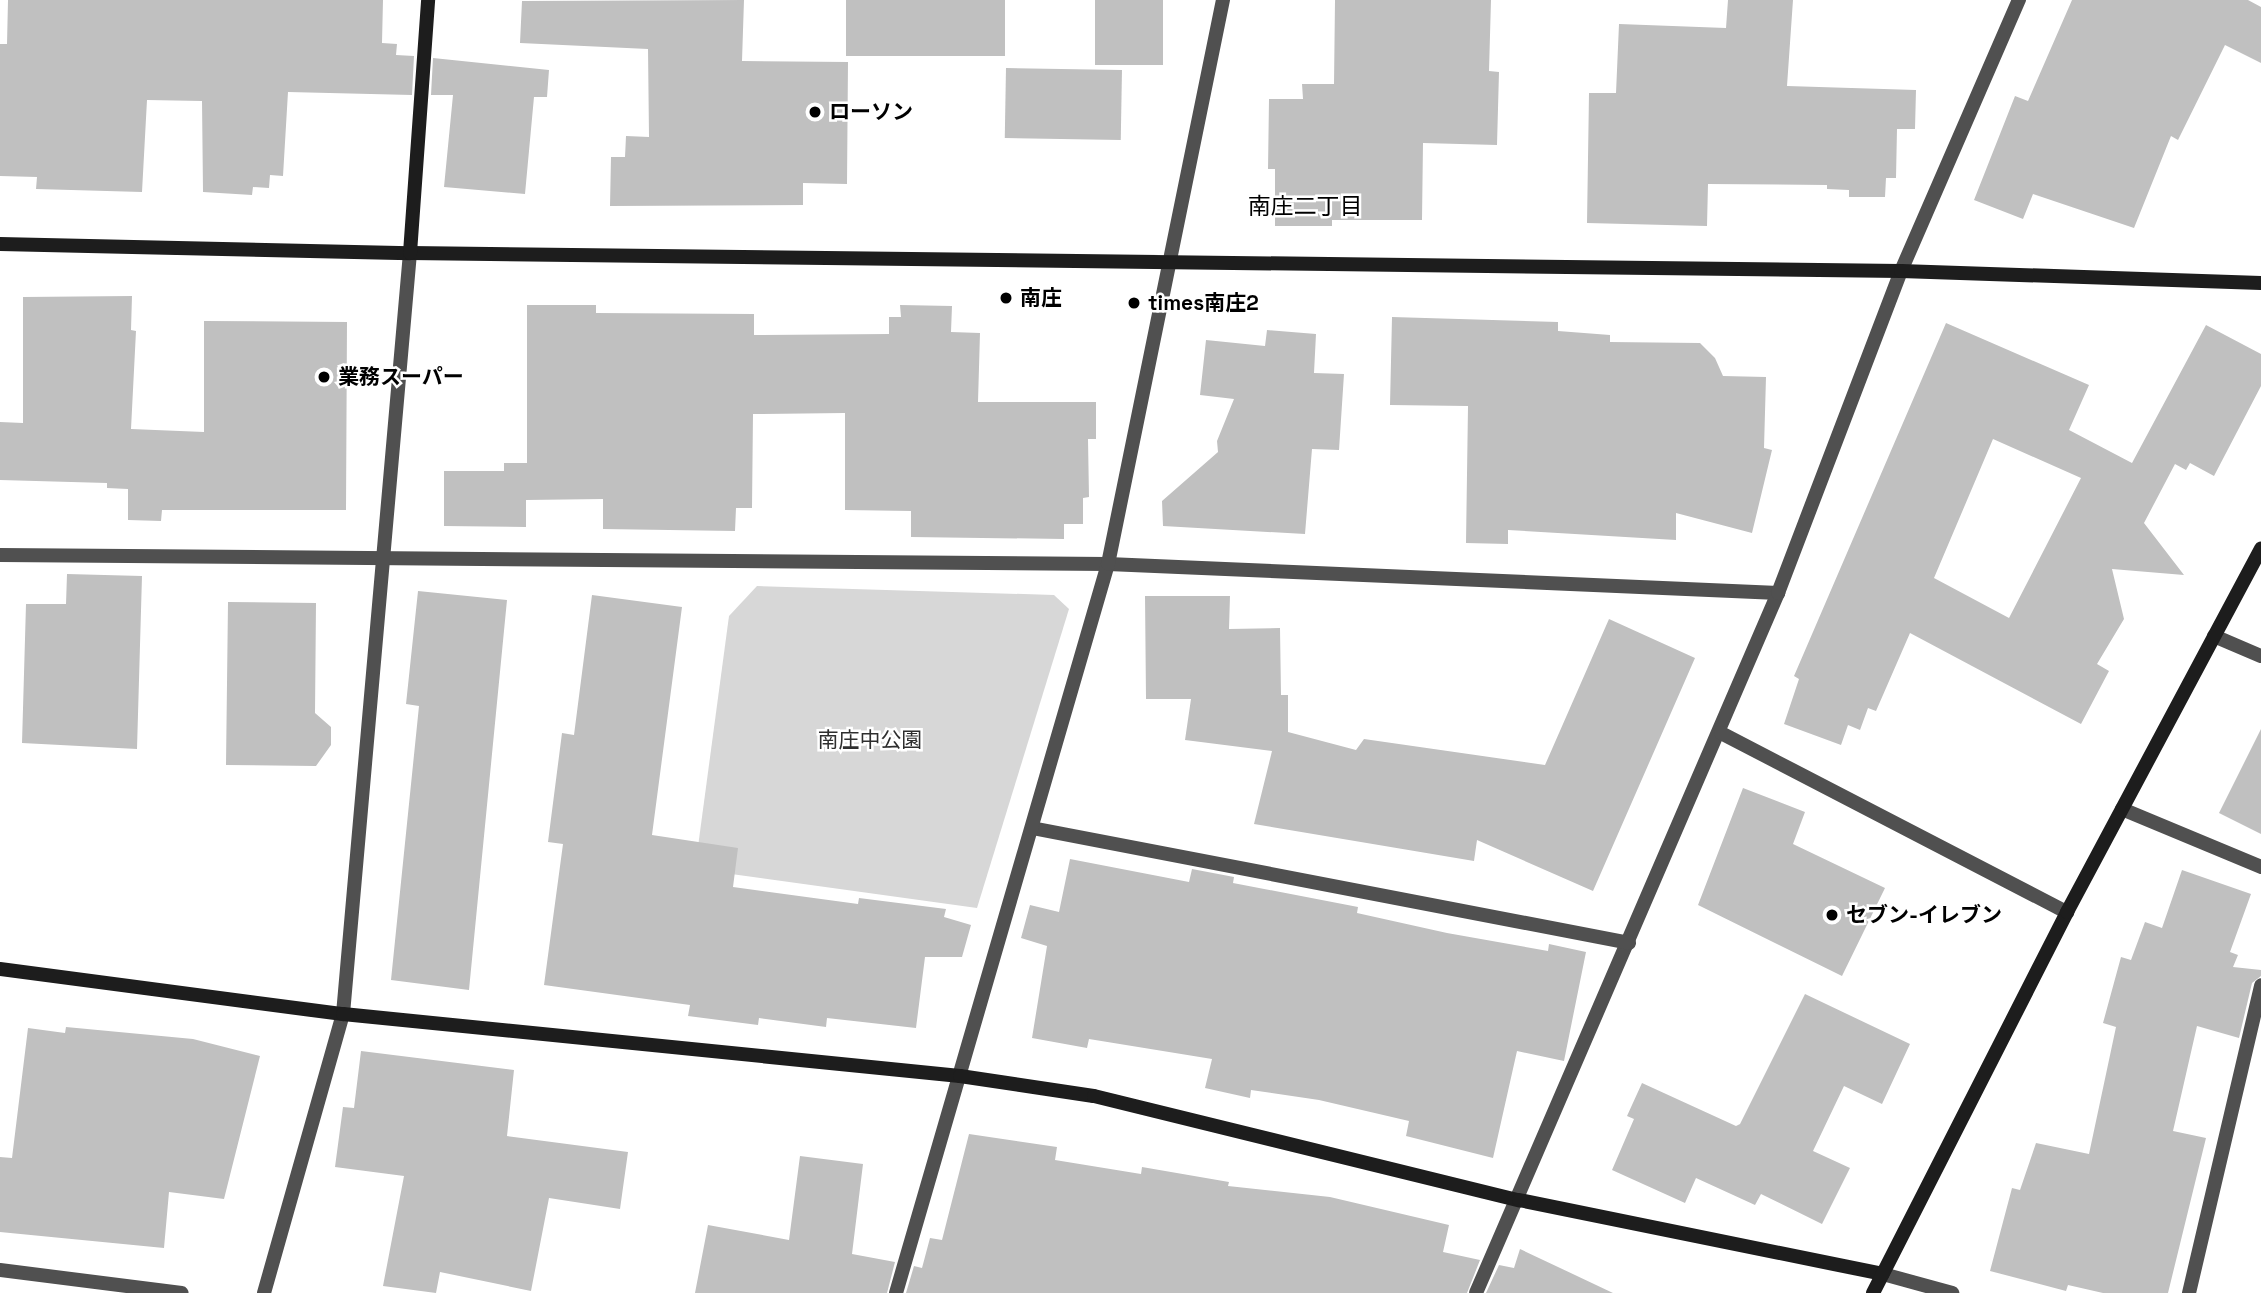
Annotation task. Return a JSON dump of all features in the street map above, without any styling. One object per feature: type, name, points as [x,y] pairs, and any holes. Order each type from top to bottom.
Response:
[{"type":"street","points":[[264,1293],[343,1014],[410,253],[428,0]]},
{"type":"street","points":[[896,1293],[1108,564],[1172,262],[1223,0]]},
{"type":"street","points":[[1476,1293],[1721,733],[1778,593],[1901,271],[2019,0]]},
{"type":"street","points":[[0,244],[410,253],[1901,271],[2261,283]]},
{"type":"street","points":[[1873,1293],[2067,912],[2261,548]]},
{"type":"street","points":[[0,555],[1108,564],[1778,593]]},
{"type":"street","points":[[2214,636],[2261,656]]},
{"type":"street","points":[[1721,733],[2067,912]]},
{"type":"street","points":[[2122,810],[2261,867]]},
{"type":"street","points":[[1031,828],[1629,943]]},
{"type":"street","points":[[0,969],[343,1014],[960,1076],[1094,1096],[1519,1199],[1883,1274],[1952,1293]]},
{"type":"street","points":[[2189,1293],[2261,985]]},
{"type":"street","points":[[0,1270],[182,1293]]},
{"type":"green space","name":"南庄中公園","points":[[757,586],[1054,595],[1069,609],[977,908],[695,869],[729,616]]},
{"type":"building","points":[[8,0],[383,0],[382,43],[397,44],[396,55],[414,56],[412,95],[288,92],[283,176],[270,175],[269,188],[253,187],[252,195],[203,192],[202,101],[147,100],[142,192],[36,189],[37,177],[0,176],[0,44],[7,44]]},
{"type":"building","points":[[744,0],[742,61],[848,62],[847,184],[803,183],[803,205],[610,206],[611,157],[625,157],[626,136],[649,137],[648,49],[520,43],[522,1]]},
{"type":"building","points":[[846,0],[1005,0],[1005,56],[846,56]]},
{"type":"building","points":[[1095,0],[1163,0],[1163,65],[1095,65]]},
{"type":"building","points":[[1335,0],[1491,0],[1489,71],[1499,72],[1497,145],[1423,143],[1422,220],[1332,220],[1332,226],[1275,226],[1275,169],[1268,169],[1269,99],[1303,99],[1302,84],[1334,84]]},
{"type":"building","points":[[1728,0],[1793,0],[1787,86],[1916,90],[1915,129],[1897,129],[1896,178],[1886,178],[1885,197],[1849,197],[1849,190],[1827,189],[1827,185],[1708,184],[1707,226],[1587,223],[1589,93],[1616,93],[1619,24],[1726,28]]},
{"type":"building","points":[[2072,0],[2248,0],[2261,7],[2261,63],[2225,45],[2178,140],[2171,136],[2134,228],[2033,194],[2023,219],[1974,200],[2015,96],[2028,101]]},
{"type":"building","points":[[433,58],[549,70],[547,97],[534,97],[525,194],[444,187],[453,95],[431,95]]},
{"type":"building","points":[[1006,68],[1122,70],[1121,140],[1005,138]]},
{"type":"building","points":[[132,296],[131,330],[136,331],[131,429],[204,432],[204,321],[347,322],[346,510],[162,510],[161,521],[128,520],[128,489],[107,488],[107,483],[0,480],[0,422],[23,423],[23,297]]},
{"type":"building","points":[[527,305],[596,305],[596,313],[754,314],[754,335],[889,334],[889,317],[901,317],[900,305],[952,306],[951,332],[980,333],[978,402],[1096,402],[1096,439],[1088,439],[1089,497],[1083,498],[1083,524],[1064,524],[1064,539],[911,537],[911,511],[845,510],[845,413],[753,414],[752,508],[736,508],[735,531],[603,529],[603,499],[526,500],[526,527],[444,526],[444,471],[504,471],[504,463],[527,463]]},
{"type":"building","points":[[1392,317],[1558,322],[1558,331],[1610,335],[1610,342],[1700,343],[1715,358],[1723,376],[1766,377],[1764,448],[1772,450],[1752,533],[1676,513],[1676,540],[1508,530],[1508,544],[1466,543],[1468,406],[1390,405]]},
{"type":"building","points":[[1946,323],[2089,385],[2069,430],[2132,463],[2206,325],[2261,354],[2261,386],[2214,476],[2190,463],[2186,470],[2175,464],[2144,523],[2184,575],[2112,569],[2124,619],[2097,664],[2109,671],[2081,724],[1910,633],[1876,711],[1868,708],[1860,730],[1848,725],[1841,745],[1784,724],[1799,679],[1794,676]],"holes":[[[1993,439],[2081,478],[2009,618],[1934,578]]]},
{"type":"building","points":[[1267,330],[1316,334],[1314,373],[1344,374],[1339,450],[1312,449],[1305,534],[1163,526],[1162,501],[1218,452],[1217,441],[1234,399],[1200,395],[1206,340],[1265,346]]},
{"type":"building","points":[[67,574],[142,576],[137,749],[22,743],[26,604],[66,604]]},
{"type":"building","points":[[418,591],[507,600],[469,990],[391,980],[419,706],[406,704]]},
{"type":"building","points":[[592,595],[682,607],[652,835],[738,848],[733,887],[858,904],[859,898],[946,909],[944,917],[971,925],[962,957],[925,957],[916,1028],[827,1018],[826,1027],[759,1018],[758,1025],[688,1016],[690,1005],[544,985],[563,844],[548,842],[562,733],[574,735]]},
{"type":"building","points":[[1145,596],[1230,596],[1229,629],[1280,628],[1281,695],[1288,695],[1288,732],[1356,750],[1364,739],[1545,765],[1609,619],[1695,658],[1593,891],[1477,840],[1474,861],[1254,824],[1272,751],[1185,740],[1191,699],[1146,699]]},
{"type":"building","points":[[228,602],[316,603],[315,713],[331,727],[331,745],[316,766],[226,765]]},
{"type":"building","points":[[2261,729],[2261,834],[2219,813]]},
{"type":"building","points":[[1743,788],[1805,812],[1793,844],[1885,888],[1842,976],[1698,905]]},
{"type":"building","points":[[1070,859],[1189,882],[1192,869],[1234,877],[1233,883],[1358,907],[1357,913],[1447,933],[1548,951],[1549,944],[1586,952],[1564,1061],[1517,1051],[1493,1158],[1406,1136],[1409,1121],[1319,1100],[1251,1090],[1250,1098],[1205,1088],[1212,1059],[1089,1039],[1087,1048],[1032,1038],[1047,946],[1021,938],[1030,905],[1059,912]]},
{"type":"building","points":[[2182,870],[2251,894],[2230,952],[2238,955],[2233,967],[2261,970],[2261,976],[2252,983],[2239,1038],[2197,1026],[2173,1131],[2206,1138],[2168,1293],[2103,1293],[2068,1285],[2066,1291],[1990,1271],[2012,1188],[2020,1190],[2036,1143],[2089,1154],[2116,1027],[2103,1023],[2121,957],[2131,960],[2145,922],[2162,928]]},
{"type":"building","points":[[1805,994],[1910,1044],[1882,1104],[1844,1086],[1813,1151],[1850,1168],[1822,1224],[1761,1194],[1755,1205],[1696,1178],[1685,1203],[1612,1170],[1634,1119],[1627,1116],[1642,1083],[1736,1126],[1740,1124]]},
{"type":"building","points":[[66,1027],[193,1039],[260,1056],[224,1199],[169,1192],[164,1248],[0,1232],[0,1157],[12,1158],[28,1028],[65,1033]]},
{"type":"building","points":[[361,1051],[514,1070],[507,1136],[628,1152],[620,1209],[549,1198],[531,1291],[440,1272],[436,1293],[383,1286],[404,1176],[335,1167],[343,1107],[354,1108]]},
{"type":"building","points":[[969,1134],[1057,1147],[1055,1160],[1141,1174],[1142,1167],[1229,1182],[1228,1186],[1330,1197],[1449,1225],[1443,1252],[1480,1260],[1467,1293],[906,1293],[914,1266],[922,1268],[930,1238],[942,1240]]},
{"type":"building","points":[[800,1156],[863,1164],[852,1254],[895,1262],[887,1293],[695,1293],[708,1225],[789,1240]]},
{"type":"building","points":[[1520,1249],[1613,1293],[1486,1293],[1499,1265],[1514,1268]]},
{"type":"place","name":"ローソン","points":[[815,112]]},
{"type":"place","name":"南庄","points":[[1006,298]]},
{"type":"place","name":"times南庄2","points":[[1134,303]]},
{"type":"place","name":"業務スーパー","points":[[324,377]]},
{"type":"place","name":"セブン-イレブン","points":[[1832,915]]},
{"type":"district","name":"南庄二丁目","points":[[1305,206]]}]
